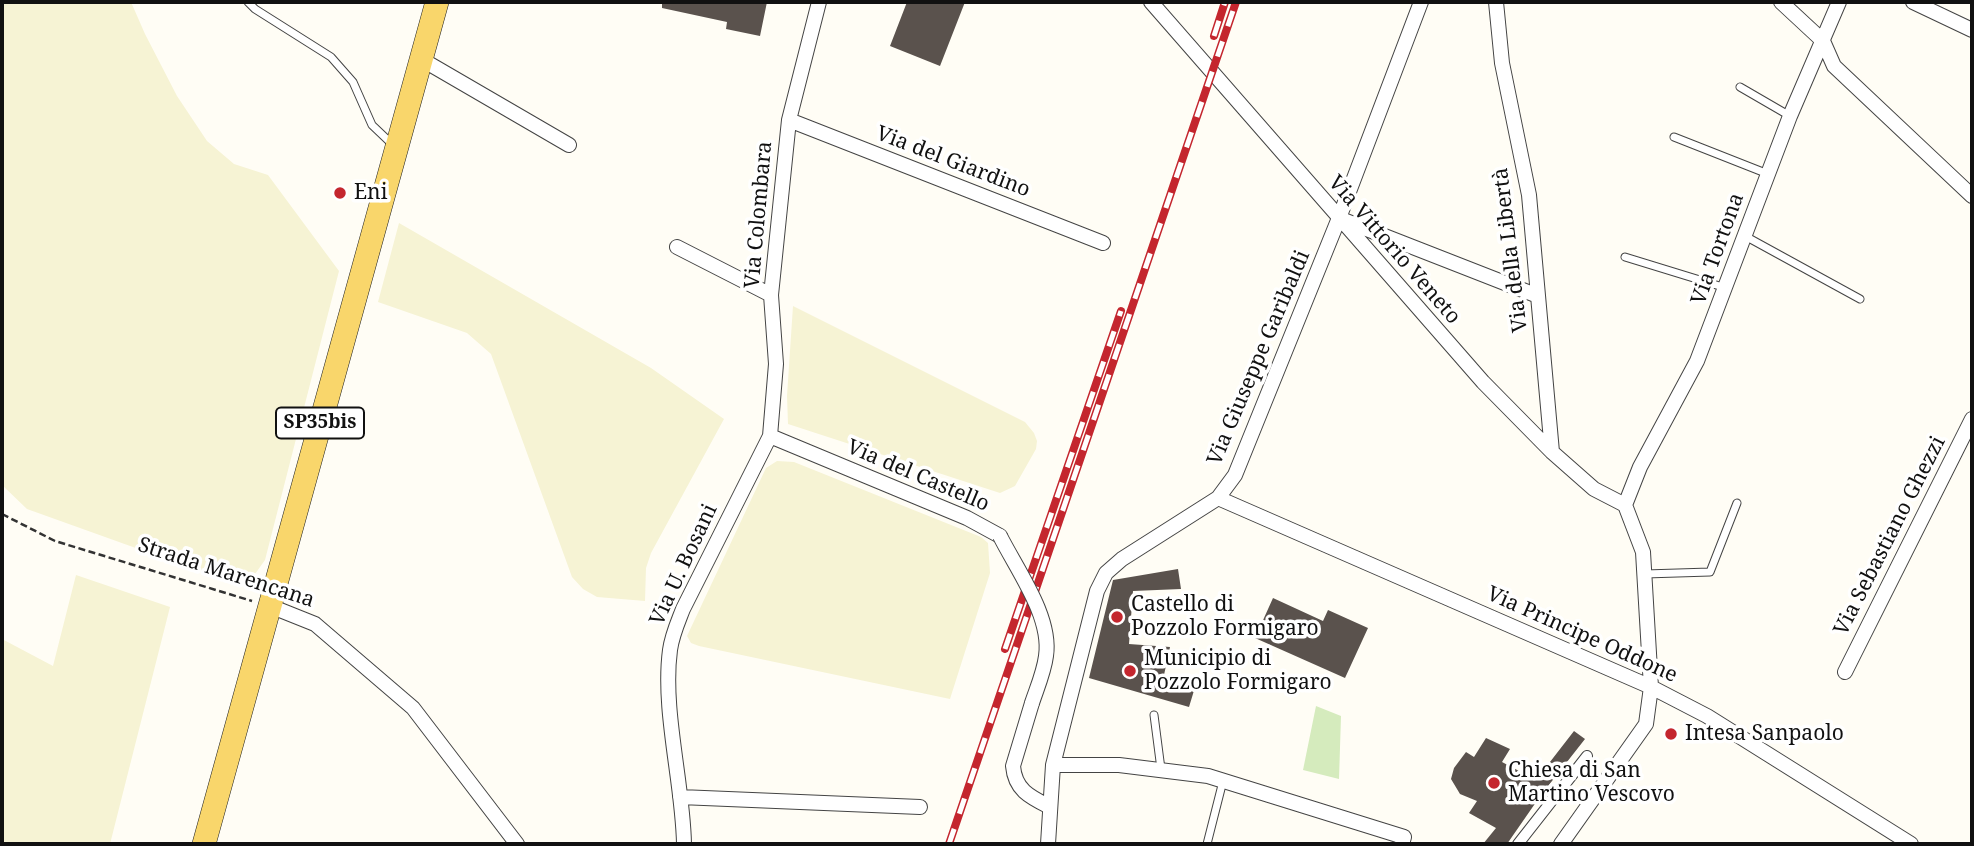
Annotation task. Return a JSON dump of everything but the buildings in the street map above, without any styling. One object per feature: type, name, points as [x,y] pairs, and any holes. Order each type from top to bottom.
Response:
[{"type":"main road","name":"SP35bis","points":[[204,844],[436,2]]},
{"type":"street","name":"Via Colombara","points":[[770,436],[776,364],[771,295],[789,120],[819,2]]},
{"type":"street","name":"Via Giuseppe Garibaldi","points":[[1048,844],[1054,765],[1097,592],[1107,573],[1122,559],[1217,498],[1235,475],[1339,218],[1421,2]]},
{"type":"street","name":"Via della Libertà","points":[[1496,2],[1502,63],[1529,195],[1552,452]]},
{"type":"street","points":[[1781,2],[1823,41],[1834,66],[1972,196]]},
{"type":"street","name":"Via Tortona","points":[[1625,505],[1640,467],[1697,361],[1790,116],[1839,2]]},
{"type":"street","points":[[1913,2],[1972,30]]},
{"type":"street","name":"Via Vittorio Veneto","points":[[1159,5],[1339,218],[1483,382],[1552,452],[1594,489],[1625,505]]},
{"type":"street","points":[[421,59],[569,145]]},
{"type":"street","name":"Via del Giardino","points":[[789,120],[1103,243]]},
{"type":"street","points":[[1339,218],[1538,296]]},
{"type":"street","points":[[677,247],[771,295]]},
{"type":"street","name":"Via Sebastiano Ghezzi","points":[[1844,671],[1972,419]]},
{"type":"street","name":"Via del Castello","points":[[770,436],[967,518],[1000,536],[1044,621],[1047,639],[1046,658],[1013,766],[1014,776],[1019,788],[1031,798],[1050,807]]},
{"type":"street","name":"Via U. Bosani","points":[[684,844],[670,696],[670,652],[674,631],[770,436]]},
{"type":"street","name":"Via Principe Oddone","points":[[1217,498],[1651,687],[1707,716],[1911,844]]},
{"type":"street","points":[[1561,844],[1646,724],[1651,687],[1643,552],[1625,505]]},
{"type":"street","name":"Strada Marencana","points":[[270,606],[315,624],[413,708],[517,844]]},
{"type":"street","points":[[1518,844],[1587,756]]},
{"type":"street","points":[[1054,765],[1119,765],[1208,775],[1404,837],[1402,844]]},
{"type":"street","points":[[680,797],[920,807]]},
{"type":"lane","points":[[248,2],[331,57],[353,82],[372,125],[396,148]]},
{"type":"lane","points":[[1740,87],[1790,116]]},
{"type":"lane","points":[[1674,137],[1768,173]]},
{"type":"lane","points":[[1744,236],[1860,299]]},
{"type":"lane","points":[[1625,257],[1726,288]]},
{"type":"lane","points":[[1644,574],[1710,572],[1737,503]]},
{"type":"lane","points":[[1153,715],[1161,770]]},
{"type":"lane","points":[[1207,844],[1223,780]]},
{"type":"path","name":"Strada Marencana","points":[[2,513],[55,541],[270,606]]},
{"type":"shaded area","points":[[2,2],[131,2],[177,96],[207,141],[234,164],[268,175],[339,271],[265,560],[250,581],[211,575],[27,509],[2,485]]},
{"type":"shaded area","points":[[399,223],[651,368],[724,419],[651,553],[646,568],[645,601],[597,597],[583,589],[572,577],[491,354],[467,333],[378,302]]},
{"type":"shaded area","points":[[793,306],[1025,422],[1034,433],[1036,449],[1015,486],[1000,493],[788,424],[787,396]]},
{"type":"shaded area","points":[[777,461],[794,462],[981,537],[988,543],[990,573],[950,699],[691,643],[687,636],[766,468]]},
{"type":"shaded area","points":[[76,575],[170,607],[110,844],[2,844],[2,639],[53,666]]},
{"type":"green space","points":[[1316,706],[1341,716],[1339,779],[1303,770]]},
{"type":"railway","points":[[1214,36],[1225,2]]},
{"type":"railway","points":[[949,844],[1236,2]]},
{"type":"railway","points":[[1005,649],[1121,311]]},
{"type":"place","name":"Eni","points":[[340,193]]},
{"type":"place","name":"Castello di Pozzolo Formigaro","points":[[1117,617]]},
{"type":"place","name":"Municipio di Pozzolo Formigaro","points":[[1130,671]]},
{"type":"place","name":"Intesa Sanpaolo","points":[[1671,734]]},
{"type":"place","name":"Chiesa di San Martino Vescovo","points":[[1494,783]]}]
